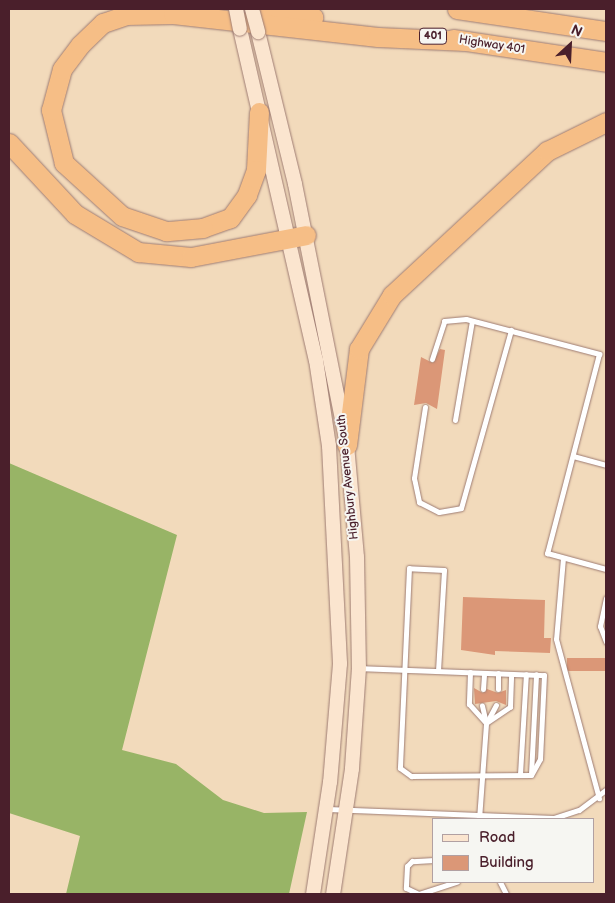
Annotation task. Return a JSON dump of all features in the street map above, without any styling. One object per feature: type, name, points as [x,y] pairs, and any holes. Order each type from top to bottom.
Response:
[{"type":"highway","name":"Highway 401","points":[[260,9],[606,62]]},
{"type":"highway","points":[[456,9],[606,31]]},
{"type":"highway","points":[[259,112],[256,170],[247,195],[230,218],[203,228],[166,231],[122,216],[64,163],[51,110],[62,69],[80,45],[103,23],[126,15],[173,14],[378,37],[466,41]]},
{"type":"highway","points":[[347,445],[359,349],[392,295],[547,151],[606,122]]},
{"type":"highway","points":[[9,143],[75,214],[138,252],[191,257],[286,237],[306,235]]},
{"type":"main road","name":"Highbury Avenue South","points":[[236,9],[286,237],[316,360],[329,446],[340,664],[326,809],[313,894]]},
{"type":"main road","name":"Highbury Avenue South","points":[[252,9],[306,235],[347,445],[357,557],[359,668],[346,812],[333,894]]},
{"type":"lane","points":[[432,359],[444,321],[472,321],[606,356]]},
{"type":"lane","points":[[455,420],[472,321]]},
{"type":"lane","points":[[425,407],[414,478],[419,502],[439,512],[462,508],[511,330]]},
{"type":"lane","points":[[599,354],[547,554],[606,569]]},
{"type":"lane","points":[[573,456],[606,465]]},
{"type":"lane","points":[[563,558],[556,639],[599,798]]},
{"type":"lane","points":[[438,671],[444,570],[409,568],[400,768],[411,776],[531,775]]},
{"type":"lane","points":[[606,598],[600,626],[606,642]]},
{"type":"lane","points":[[359,668],[544,675],[540,759],[531,775]]},
{"type":"lane","points":[[470,672],[469,704],[486,723]]},
{"type":"lane","points":[[483,689],[484,673]]},
{"type":"lane","points":[[498,673],[498,690]]},
{"type":"lane","points":[[486,723],[510,707],[511,674]]},
{"type":"lane","points":[[520,774],[526,674]]},
{"type":"lane","points":[[531,775],[536,674]]},
{"type":"lane","points":[[479,818],[486,723],[482,705]]},
{"type":"lane","points":[[486,723],[496,705]]},
{"type":"lane","points":[[554,818],[599,798],[606,790]]},
{"type":"lane","points":[[326,809],[346,812],[460,818]]},
{"type":"lane","points":[[432,860],[412,861],[407,866],[406,888],[419,894],[455,883]]},
{"type":"green space","points":[[9,463],[177,535],[122,750],[176,764],[223,800],[264,813],[307,812],[289,894],[66,894],[80,836],[9,813]]},
{"type":"building","points":[[440,349],[445,350],[437,409],[426,403],[414,405],[421,357],[433,363]]},
{"type":"building","points":[[463,597],[545,600],[544,638],[551,638],[550,653],[495,651],[495,655],[461,650]]},
{"type":"building","points":[[567,658],[606,658],[606,671],[567,671]]},
{"type":"building","points":[[474,688],[483,693],[487,689],[498,693],[506,690],[506,705],[496,701],[475,704]]}]
